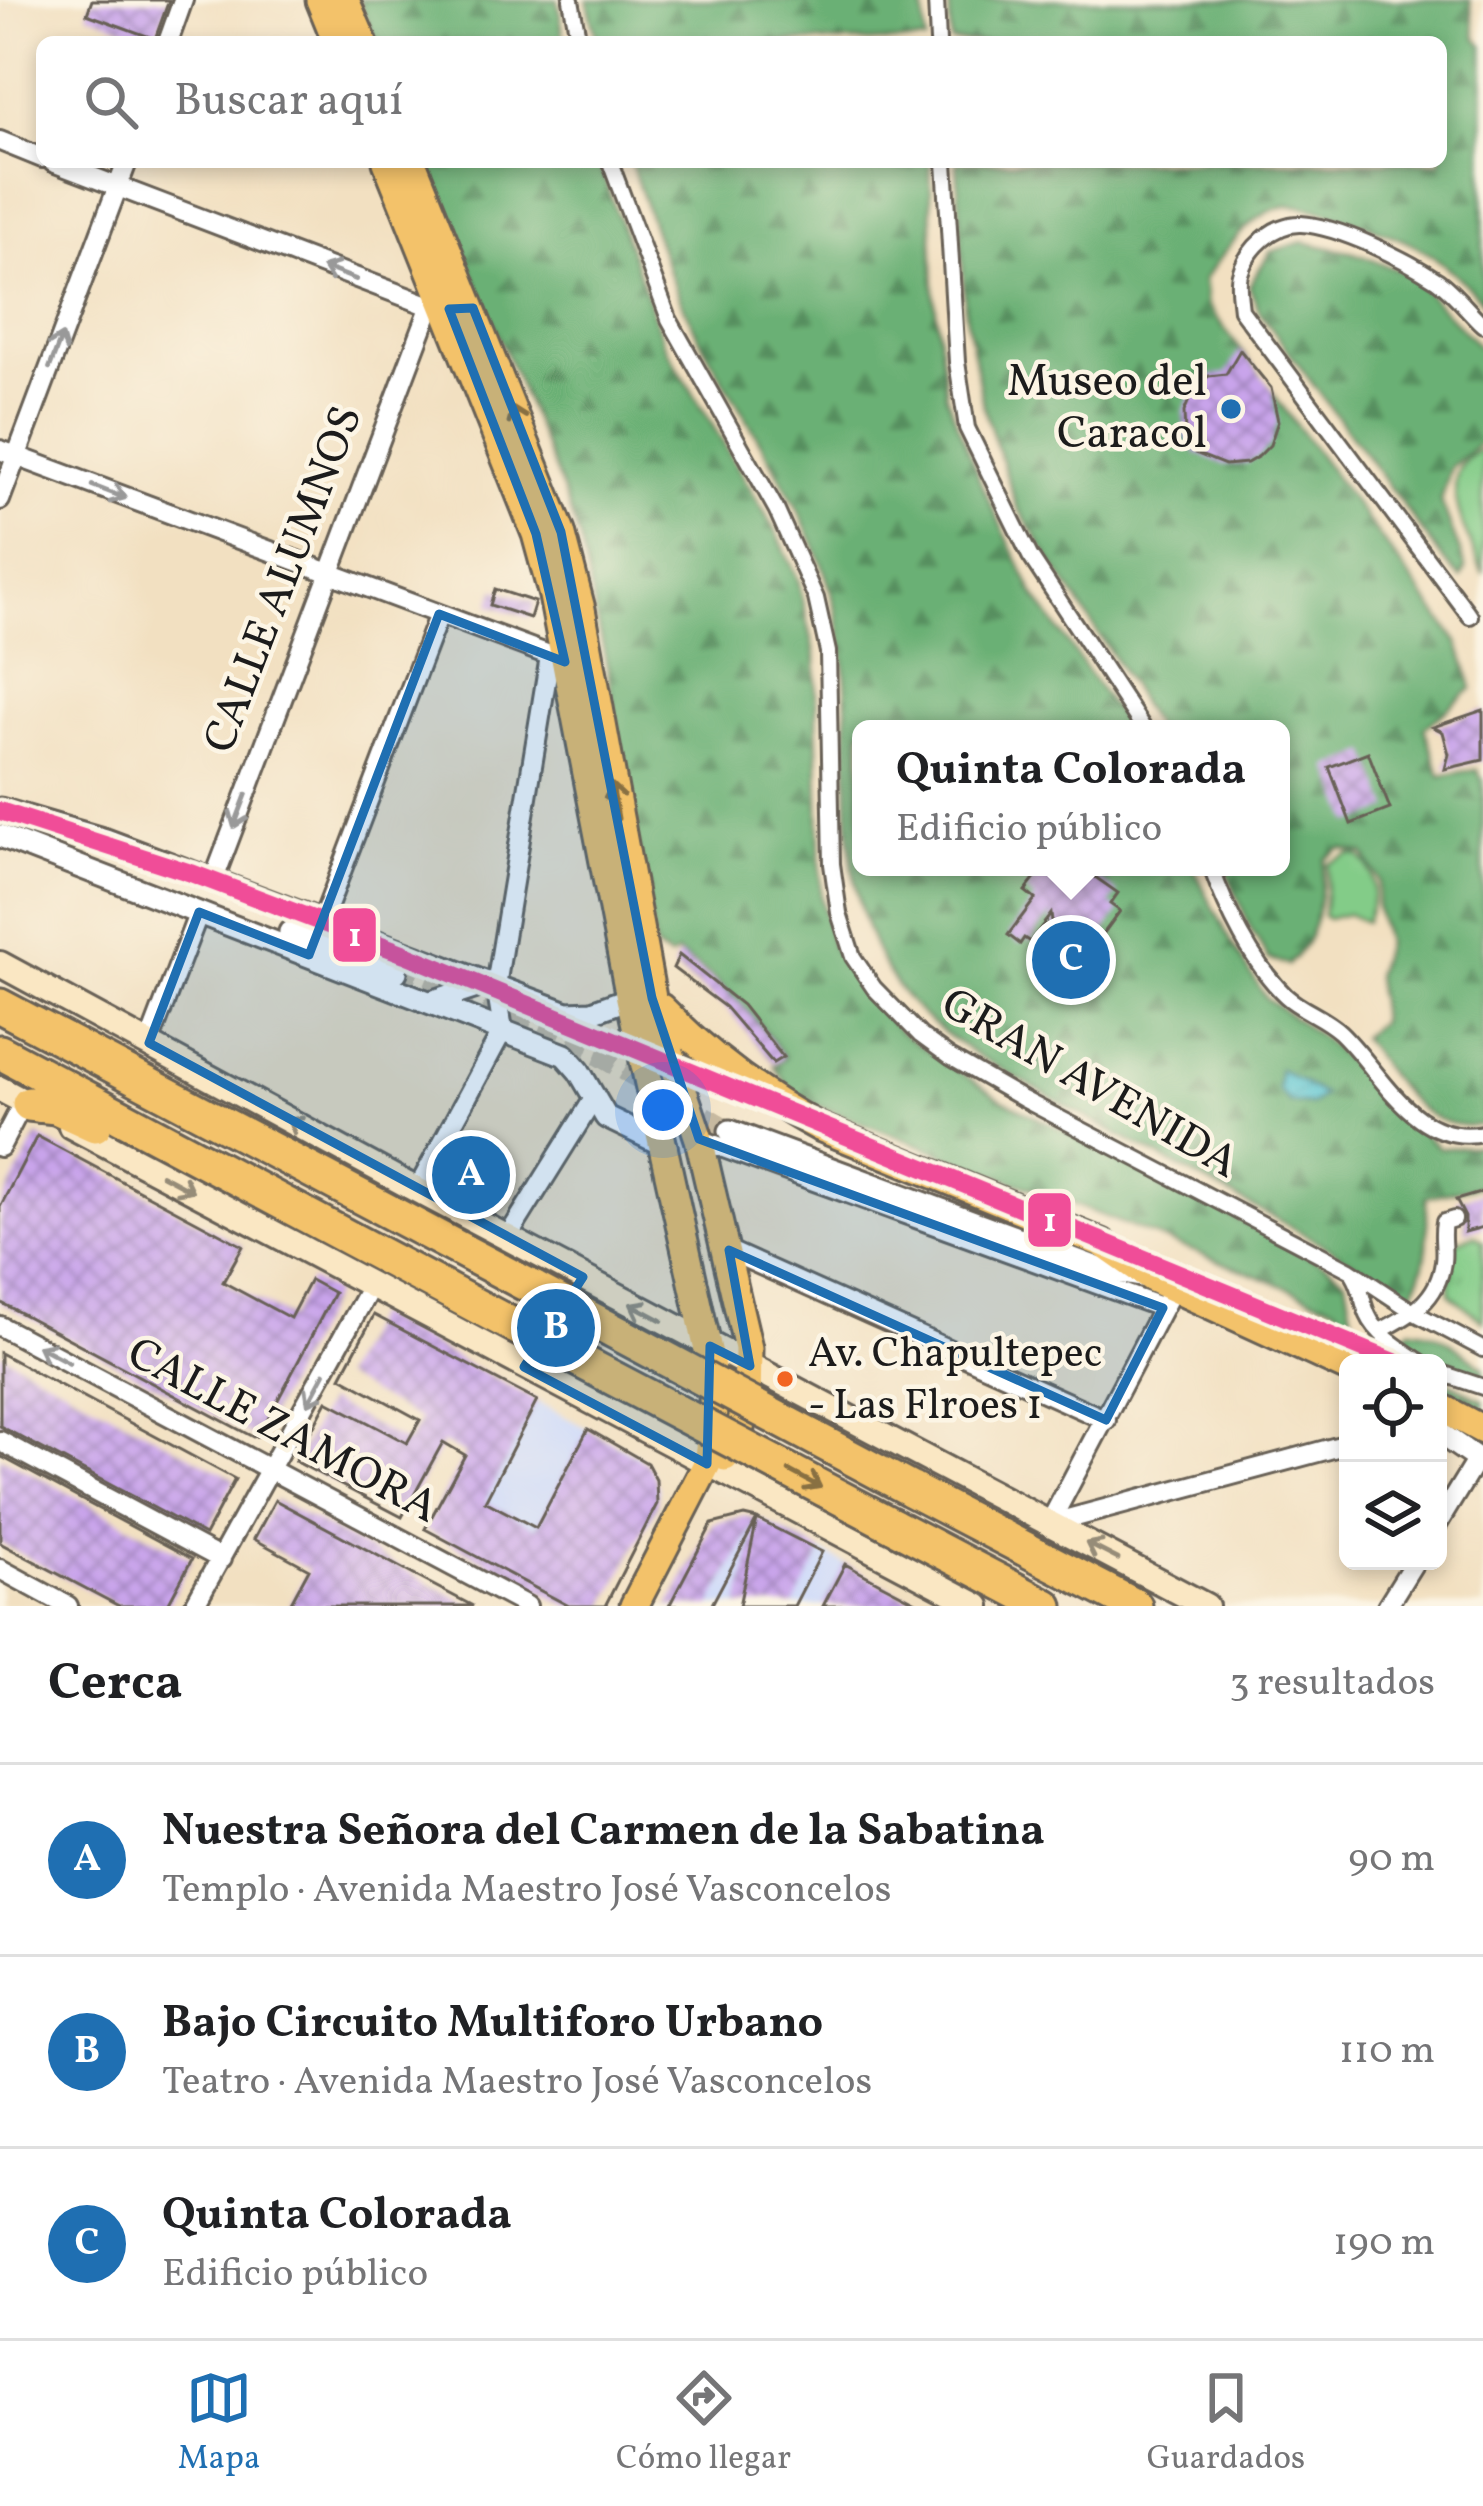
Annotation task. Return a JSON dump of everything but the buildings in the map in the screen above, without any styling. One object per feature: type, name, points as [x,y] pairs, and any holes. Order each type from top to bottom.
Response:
[{"type":"highway","points":[[0,985],[13,992],[45,1029]]},
{"type":"highway","points":[[0,1006],[1136,1606]]},
{"type":"highway","points":[[0,1052],[1046,1606]]},
{"type":"highway","points":[[18,1098],[56,1107],[112,1133],[151,1131]]},
{"type":"main road","points":[[327,0],[336,36]]},
{"type":"main road","points":[[327,0],[357,36]]},
{"type":"main road","points":[[390,168],[536,533],[558,658],[641,998],[699,1138],[750,1366],[747,1406],[737,1437],[712,1466],[634,1606]]},
{"type":"main road","points":[[414,168],[450,309],[561,532],[581,610],[666,1146],[707,1344],[714,1411],[712,1466]]},
{"type":"main road","points":[[0,964],[1205,1606]]},
{"type":"main road","points":[[641,998],[734,1072],[818,1127],[1102,1243],[1163,1292],[1339,1366]]},
{"type":"main road","points":[[18,1098],[978,1606]]},
{"type":"main road","points":[[524,1367],[537,1360],[565,1310],[574,1293],[576,1273]]},
{"type":"main road","points":[[1447,1411],[1483,1430]]},
{"type":"street","points":[[170,36],[183,0]]},
{"type":"street","points":[[571,0],[578,36]]},
{"type":"street","points":[[936,0],[938,36]]},
{"type":"street","points":[[0,141],[36,156]]},
{"type":"street","points":[[68,168],[450,309]]},
{"type":"street","points":[[0,500],[8,453],[125,168]]},
{"type":"street","name":"GRAN AVENIDA","points":[[612,168],[669,320],[776,509],[816,598],[828,652],[832,864],[838,914],[854,957],[874,988],[920,1035],[950,1057],[1350,1270],[1415,1313],[1483,1349]]},
{"type":"street","points":[[945,168],[960,404],[967,428],[1030,556],[1138,720]]},
{"type":"street","points":[[1470,616],[1241,310],[1238,277],[1248,254],[1268,236],[1284,226],[1302,224],[1402,260],[1442,284],[1483,326]]},
{"type":"street","name":"CALLE ALUMNOS","points":[[214,879],[329,574],[450,309]]},
{"type":"street","points":[[8,453],[558,658],[492,984],[503,1030],[417,1190]]},
{"type":"street","points":[[323,919],[439,614]]},
{"type":"street","points":[[0,809],[106,840],[567,1013],[592,1012],[641,998]]},
{"type":"street","points":[[26,819],[94,858],[396,972]]},
{"type":"street","points":[[0,836],[565,1055],[606,1117],[666,1146]]},
{"type":"street","points":[[1216,876],[1251,947],[1288,998],[1338,1029],[1411,1112],[1433,1130],[1460,1138],[1483,1133]]},
{"type":"street","points":[[148,1042],[199,913]]},
{"type":"street","points":[[431,1002],[492,984]]},
{"type":"street","points":[[0,1147],[18,1098]]},
{"type":"street","points":[[507,1238],[593,1100]]},
{"type":"street","points":[[730,1131],[1163,1292]]},
{"type":"street","points":[[699,1138],[1163,1292]]},
{"type":"street","points":[[1380,1331],[1415,1313],[1436,1287],[1442,1268],[1444,1222],[1454,1219]]},
{"type":"street","points":[[727,1250],[1106,1420]]},
{"type":"street","points":[[1350,1270],[1362,1289],[1368,1316],[1410,1354]]},
{"type":"street","points":[[194,1606],[371,1286]]},
{"type":"street","points":[[1049,1524],[1106,1420],[1163,1292]]},
{"type":"street","name":"CALLE ZAMORA","points":[[0,1327],[527,1606]]},
{"type":"street","points":[[1447,1375],[1483,1387]]},
{"type":"street","points":[[1447,1438],[1480,1461],[1447,1510]]},
{"type":"street","points":[[0,1441],[221,1558]]},
{"type":"street","points":[[1049,1524],[1339,1446]]},
{"type":"street","points":[[0,1569],[68,1606]]},
{"type":"street","points":[[1387,1606],[1409,1570]]},
{"type":"highlighted area","points":[[473,308],[561,532],[652,998],[699,1139],[1163,1308],[1106,1420],[729,1250],[750,1366],[710,1346],[707,1464],[524,1367],[583,1277],[149,1043],[199,912],[309,955],[439,614],[565,662],[536,534],[449,309]]},
{"type":"shaded area","points":[[374,1315],[637,1455],[652,1470],[658,1489],[648,1525],[609,1507],[536,1529],[485,1501],[460,1548],[425,1529],[465,1455],[416,1428],[432,1396],[403,1355],[363,1335]]},
{"type":"shaded area","points":[[744,1516],[764,1521],[924,1606],[711,1606],[734,1535],[712,1524]]},
{"type":"green space","points":[[359,0],[558,0],[563,36],[374,36]]},
{"type":"green space","points":[[587,0],[923,0],[926,36],[596,36]]},
{"type":"green space","points":[[949,0],[1470,0],[1476,38],[1483,46],[1483,302],[1419,248],[1352,221],[1297,206],[1272,210],[1249,225],[1204,279],[1207,305],[1458,642],[1473,688],[1424,728],[1441,776],[1477,769],[1483,781],[1483,1125],[1442,1121],[1426,1113],[1398,1087],[1361,1038],[1380,1021],[1375,976],[1385,943],[1376,907],[1379,881],[1364,854],[1341,848],[1325,859],[1312,929],[1288,965],[1269,959],[1250,928],[1229,876],[1290,876],[1290,720],[1150,720],[1017,507],[983,405],[965,309],[957,168],[1447,168],[1447,36],[951,36]]},
{"type":"green space","points":[[429,168],[600,168],[665,346],[777,533],[798,579],[816,657],[821,898],[831,944],[858,987],[901,1033],[1001,1099],[1327,1265],[1346,1279],[1353,1319],[1335,1306],[796,1097],[774,1066],[785,1057],[749,1013],[693,964],[677,953],[670,958],[655,948],[606,661],[580,540]]},
{"type":"green space","points":[[632,168],[930,168],[934,293],[946,395],[982,486],[1034,594],[1121,720],[852,720],[852,859],[847,701],[833,598],[784,482],[699,336],[666,265]]},
{"type":"green space","points":[[1302,242],[1354,253],[1409,274],[1483,351],[1483,441],[1451,467],[1441,501],[1466,568],[1461,578],[1260,313],[1249,286],[1270,252]]},
{"type":"green space","points":[[1483,449],[1483,574],[1462,523],[1455,488],[1467,459]]},
{"type":"green space","points":[[1349,854],[1366,863],[1372,879],[1373,896],[1365,922],[1347,914],[1323,916],[1328,864]]},
{"type":"green space","points":[[855,876],[1198,876],[1267,999],[1322,1038],[1439,1148],[1483,1146],[1483,1185],[1426,1197],[1425,1260],[1409,1296],[990,1063],[938,1029],[909,1001],[879,957],[861,909]]},
{"type":"green space","points":[[1475,1235],[1483,1241],[1483,1321],[1450,1294],[1449,1244]]},
{"type":"green space","points":[[1410,1329],[1440,1337],[1483,1367],[1483,1379],[1447,1366],[1447,1354],[1423,1354],[1403,1336]]},
{"type":"green space","points":[[1447,1382],[1483,1400],[1483,1419],[1447,1399]]},
{"type":"water","points":[[1279,1069],[1324,1095],[1311,1105],[1290,1103],[1278,1090]]},
{"type":"tunnel","points":[[396,972],[598,1055],[730,1131]]},
{"type":"metro line","name":"1","points":[[0,811],[191,873],[405,954],[1375,1354]]},
{"type":"place","name":"Museo del Caracol","points":[[1231,409]]},
{"type":"place","name":"Quinta Colorada","points":[[1071,960]]},
{"type":"place","name":"Nuestra Señora del Carmen de la Sabatina","points":[[471,1175]]},
{"type":"place","name":"Bajo Circuito Multiforo Urbano","points":[[556,1328]]},
{"type":"place","name":"Av. Chapultepec - Las Flroes 1","points":[[785,1379]]}]
